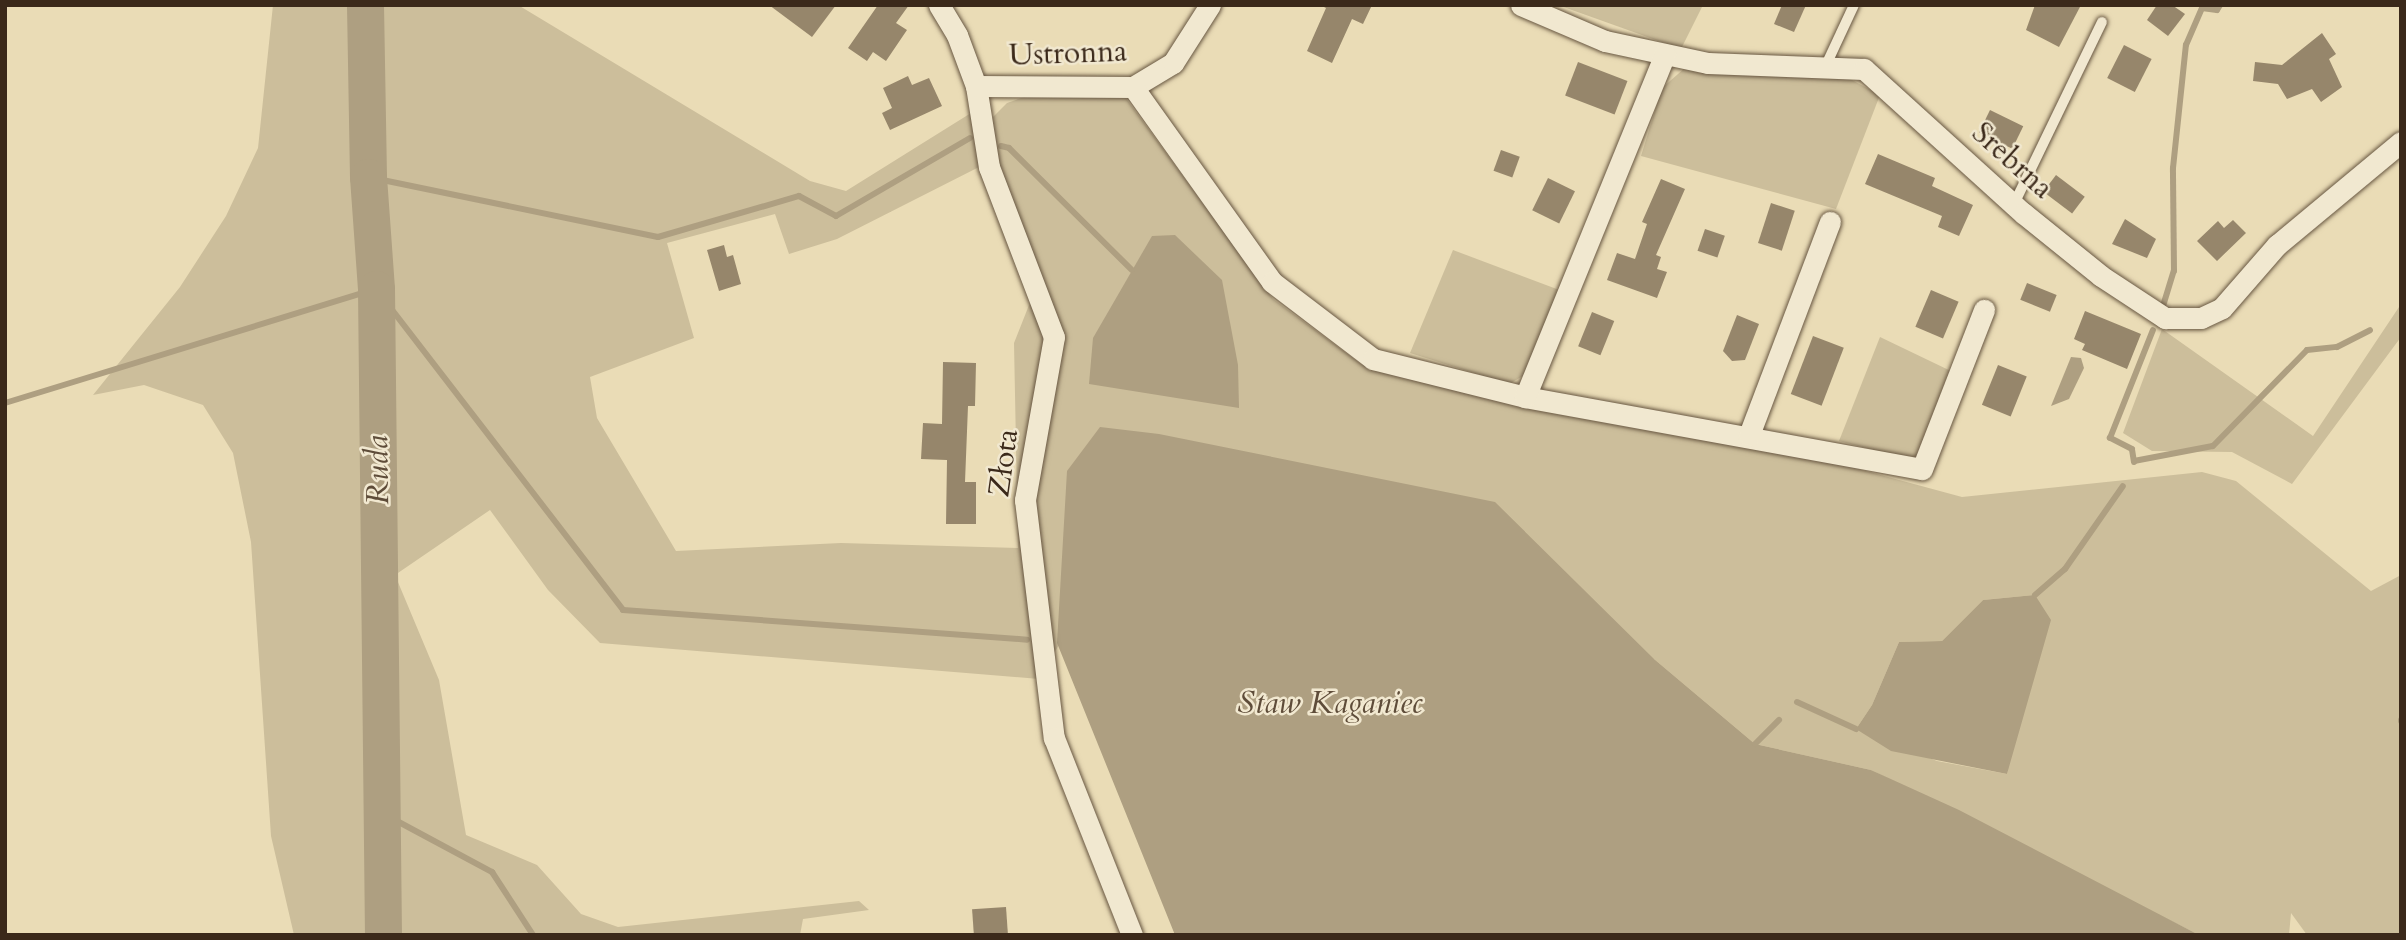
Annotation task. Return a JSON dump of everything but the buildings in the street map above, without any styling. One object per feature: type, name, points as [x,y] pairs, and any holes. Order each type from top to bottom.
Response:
[{"type":"street","name":"Złota","points":[[939,5],[957,35],[976,86],[989,167],[1054,337],[1025,500],[1054,738],[1132,935]]},
{"type":"street","name":"Ustronna","points":[[976,86],[1133,87],[1173,63],[1210,5]]},
{"type":"street","name":"Srebrna","points":[[1521,5],[1549,11],[1605,41],[1708,63],[1826,65],[1864,69],[2014,204],[2101,276],[2165,318],[2201,318],[2221,309],[2277,245],[2401,142]]},
{"type":"street","points":[[1525,397],[1665,54]]},
{"type":"street","points":[[1133,87],[1272,282],[1373,359],[1525,397],[1749,435],[1922,469],[1984,310]]},
{"type":"street","points":[[1749,435],[1830,222]]},
{"type":"lane","points":[[1826,65],[1854,5]]},
{"type":"lane","points":[[2014,204],[2102,22]]},
{"type":"shaded area","points":[[273,5],[518,5],[810,181],[846,191],[971,113],[983,165],[837,239],[789,254],[775,214],[667,243],[694,338],[590,377],[597,418],[676,551],[841,543],[1018,548],[1014,343],[1033,295],[996,169],[990,120],[1007,103],[1030,95],[1125,97],[1273,299],[1361,364],[1556,414],[1712,442],[1781,448],[1962,497],[2202,472],[2236,481],[2371,591],[2401,575],[2401,935],[2307,935],[2291,913],[2289,935],[2199,935],[1871,770],[1755,744],[1654,659],[1060,643],[1039,679],[600,643],[548,590],[490,510],[395,575],[439,680],[466,835],[537,865],[581,914],[618,927],[859,901],[869,910],[803,919],[800,935],[294,935],[271,836],[251,542],[233,453],[203,405],[144,385],[93,395],[180,287],[226,216],[258,148]],"holes":[[[2035,595],[2007,774],[1937,761],[1856,729],[1872,705],[1899,642],[1942,641],[1983,600]]]},
{"type":"shaded area","points":[[1558,5],[1703,5],[1681,49]]},
{"type":"shaded area","points":[[1686,67],[1850,79],[1880,95],[1836,209],[1641,156],[1662,88]]},
{"type":"shaded area","points":[[1453,250],[1562,291],[1528,373],[1509,384],[1410,353]]},
{"type":"shaded area","points":[[2401,304],[2401,337],[2292,484],[2232,452],[2152,451],[2123,433],[2162,329],[2313,436]]},
{"type":"shaded area","points":[[1880,337],[1955,373],[1922,449],[1912,460],[1839,441]]},
{"type":"water","points":[[1175,235],[1222,280],[1238,365],[1239,408],[1089,384],[1093,338],[1152,236]]},
{"type":"water","points":[[2071,357],[2081,358],[2084,368],[2069,399],[2051,406]]},
{"type":"water","name":"Staw Kaganiec","points":[[1100,427],[1159,434],[1495,502],[1654,659],[1755,744],[1871,770],[1959,810],[2199,935],[1175,935],[1057,643],[1067,471]]},
{"type":"water","points":[[2035,595],[2051,620],[2007,774],[1891,751],[1856,729],[1872,705],[1899,642],[1942,641],[1983,600]]},
{"type":"waterway","name":"Ruda","points":[[365,5],[368,177],[376,289],[383,935]]},
{"type":"waterway","points":[[2163,306],[2174,271],[2173,168],[2186,45],[2202,8],[2217,10],[2220,5]]},
{"type":"waterway","points":[[368,177],[658,237],[799,196],[836,216],[970,138]]},
{"type":"waterway","points":[[1001,146],[1009,148],[1132,270]]},
{"type":"waterway","points":[[5,403],[376,289],[623,610],[1027,640]]},
{"type":"waterway","points":[[2134,462],[2132,449],[2110,438],[2153,330]]},
{"type":"waterway","points":[[2134,461],[2213,446],[2307,350],[2337,347],[2370,330]]},
{"type":"waterway","points":[[2035,595],[2065,569],[2123,486]]},
{"type":"waterway","points":[[1797,702],[1856,729]]},
{"type":"waterway","points":[[1755,744],[1779,720]]},
{"type":"waterway","points":[[382,813],[492,872],[533,935]]}]
